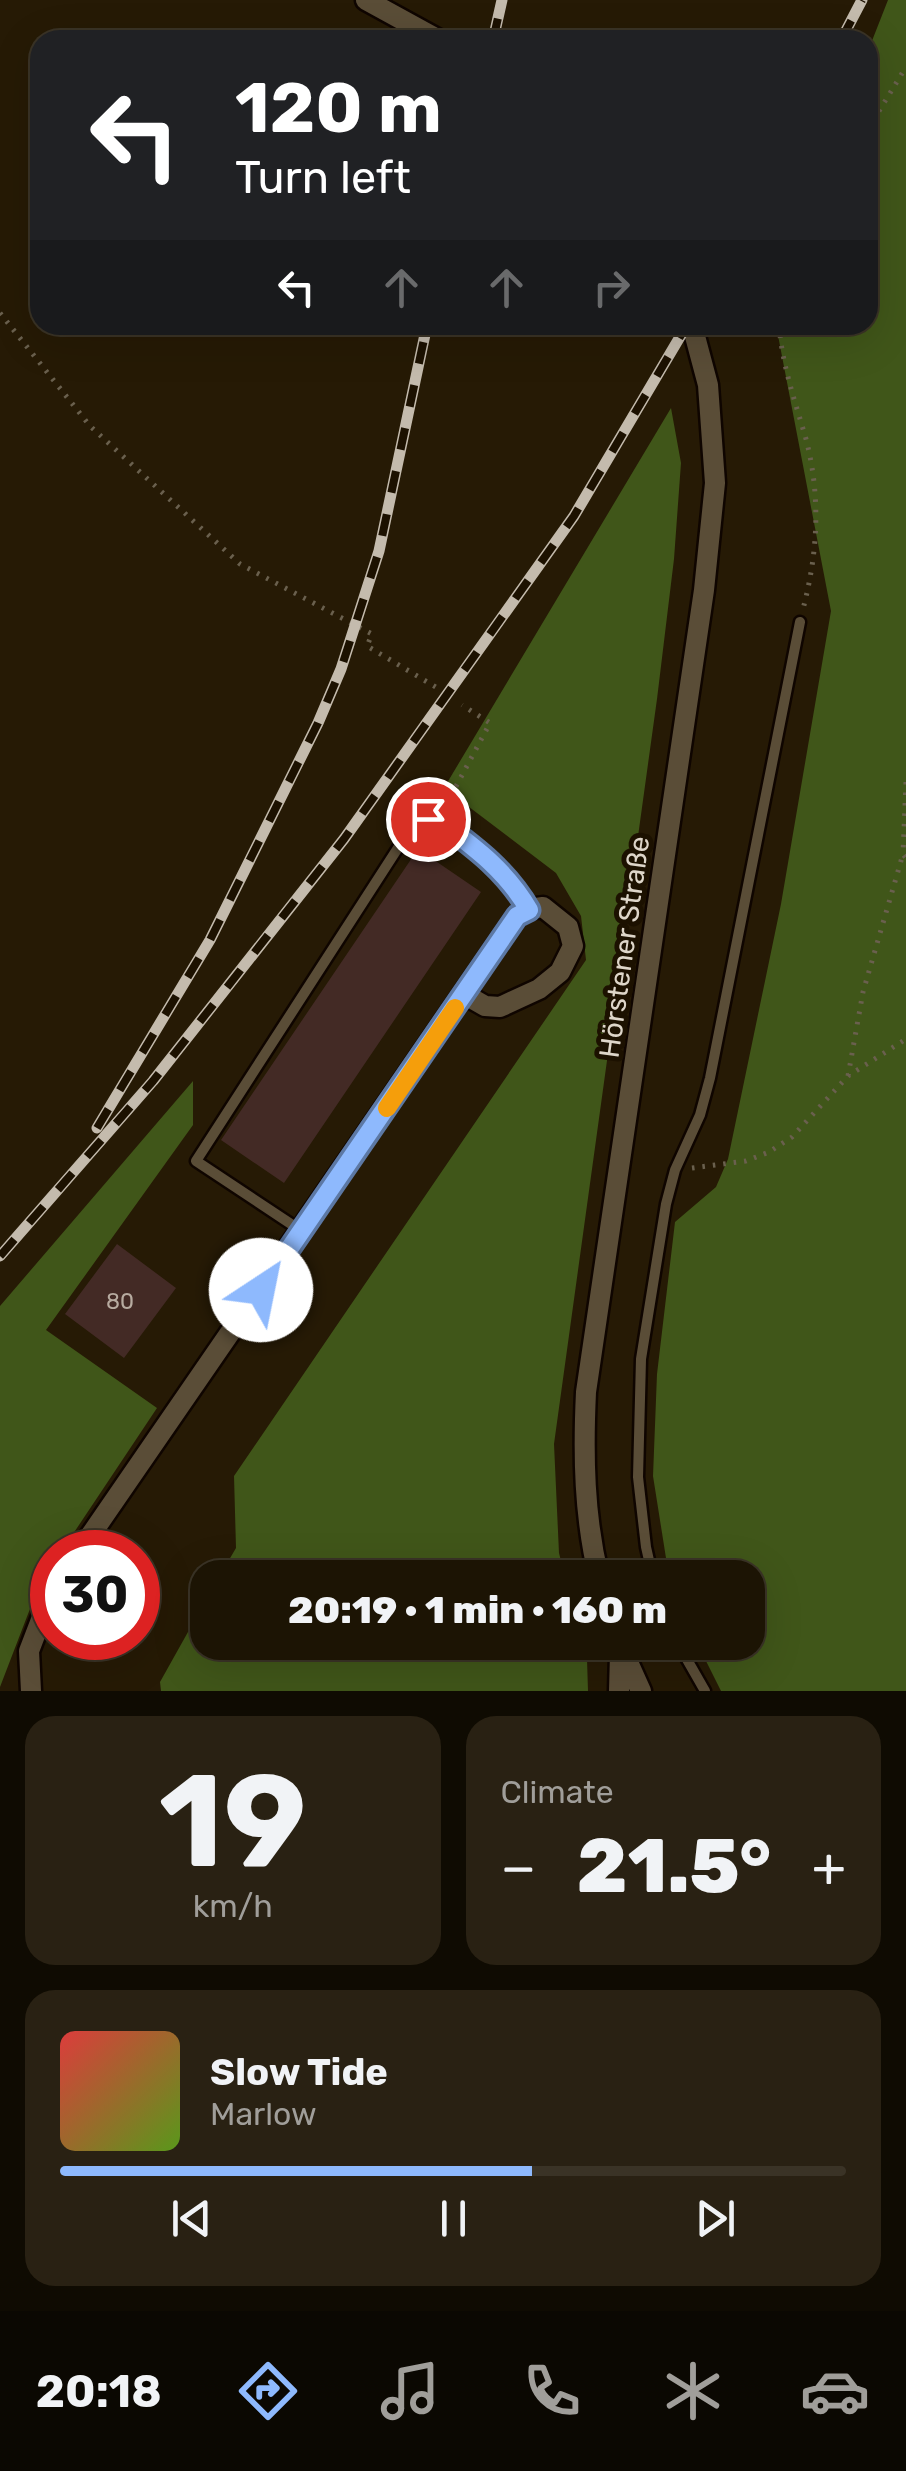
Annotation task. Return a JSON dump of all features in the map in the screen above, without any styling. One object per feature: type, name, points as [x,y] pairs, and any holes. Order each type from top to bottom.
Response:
[{"type":"street","points":[[366,0],[421,30]]},
{"type":"street","name":"Hörstener Straße","points":[[596,1560],[583,1454],[586,1392],[704,590],[714,483],[708,385],[695,335]]},
{"type":"street","points":[[94,1530],[517,916],[543,907],[568,927],[573,946],[560,972],[539,989],[500,1006],[484,1006],[464,994]]},
{"type":"street","points":[[30,1648],[31,1691]]},
{"type":"street","points":[[619,1691],[620,1660]]},
{"type":"street","points":[[627,1660],[641,1691]]},
{"type":"lane","points":[[650,1560],[641,1513],[638,1400],[647,1321],[675,1170],[700,1115],[710,1078],[800,622]]},
{"type":"lane","points":[[302,1231],[196,1161],[406,837],[428,819],[438,820],[486,856],[514,884],[529,910]]},
{"type":"lane","points":[[687,1660],[704,1691]]},
{"type":"path","points":[[878,113],[906,67]]},
{"type":"path","points":[[0,313],[90,426],[240,564],[372,634],[368,646],[439,688]]},
{"type":"path","points":[[780,335],[781,355],[807,443],[818,507],[815,549],[800,622]]},
{"type":"path","points":[[438,820],[490,722],[462,704]]},
{"type":"path","points":[[848,1076],[863,992],[905,856],[906,782]]},
{"type":"path","points":[[675,1170],[746,1160],[769,1152],[792,1136],[848,1076],[906,1040]]},
{"type":"green space","points":[[888,0],[906,0],[906,1691],[721,1691],[706,1660],[765,1660],[765,1560],[666,1560],[653,1476],[657,1374],[675,1222],[716,1187],[728,1159],[781,904],[831,611],[778,335],[878,335],[878,30]]},
{"type":"green space","points":[[671,408],[681,463],[674,559],[554,1444],[561,1560],[229,1560],[236,1548],[234,1476],[586,960],[581,916],[556,873],[444,788]]},
{"type":"green space","points":[[193,1081],[193,1125],[46,1330],[157,1408],[76,1530],[30,1530],[30,1609],[0,1687],[0,1306]]},
{"type":"green space","points":[[190,1628],[190,1660],[587,1660],[588,1691],[161,1691],[160,1682]]},
{"type":"building","points":[[418,849],[481,892],[284,1183],[221,1140]]},
{"type":"building","points":[[117,1244],[176,1288],[124,1358],[65,1314]]},
{"type":"railway","points":[[495,30],[502,0]]},
{"type":"railway","points":[[846,30],[862,0]]},
{"type":"railway","points":[[97,1128],[210,940],[341,669],[379,551],[425,335]]},
{"type":"railway","points":[[0,1256],[153,1081],[344,839],[574,516],[681,335]]},
{"type":"slow traffic","points":[[387,1108],[455,1008]]},
{"type":"route","points":[[261,1290],[517,916],[529,910],[514,884],[486,856],[438,820],[428,819]]}]
